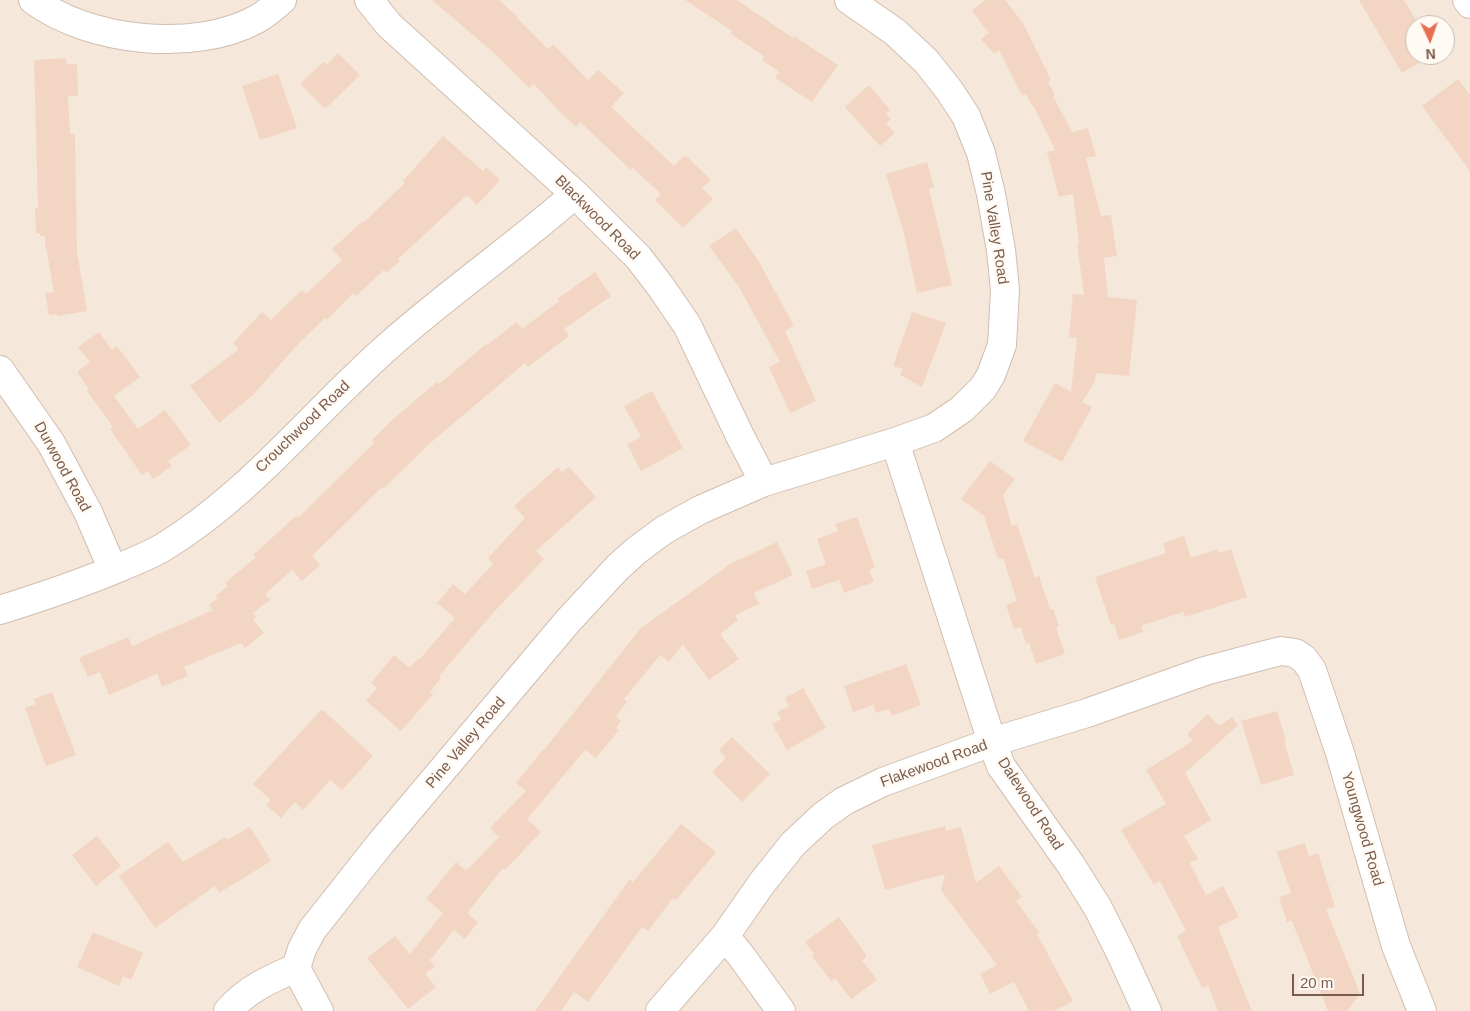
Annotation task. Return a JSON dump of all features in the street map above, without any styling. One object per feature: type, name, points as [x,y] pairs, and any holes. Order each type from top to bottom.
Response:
[{"type":"street","points":[[33,0],[60,16],[83,25],[130,37],[166,40],[205,36],[232,29],[257,19],[282,0]]},
{"type":"street","name":"Blackwood Road","points":[[369,0],[389,25],[575,194],[638,257],[661,286],[687,325],[764,482]]},
{"type":"street","name":"Pine Valley Road","points":[[296,968],[302,949],[312,930],[380,844],[573,615],[618,566],[664,530],[700,510],[764,482],[921,434],[946,421],[983,388],[1002,345],[1004,290],[1001,250],[991,194],[981,153],[966,116],[949,90],[926,61],[895,32],[849,0]]},
{"type":"street","points":[[1467,0],[1470,4]]},
{"type":"street","name":"Crouchwood Road","points":[[0,610],[78,584],[140,559],[161,548],[206,517],[242,487],[331,399],[386,348],[548,218],[575,194]]},
{"type":"street","name":"Durwood Road","points":[[0,370],[51,443],[88,512],[113,570]]},
{"type":"street","name":"Dalewood Road","points":[[895,442],[992,742],[1002,766],[1071,865],[1098,908],[1147,1011]]},
{"type":"street","name":"Flakewood Road","points":[[660,1011],[726,936],[762,883],[794,844],[823,816],[844,800],[883,782],[992,742],[1087,713],[1205,671],[1281,651],[1295,653]]},
{"type":"street","name":"Youngwood Road","points":[[1295,653],[1304,659],[1312,670],[1340,752],[1396,946],[1422,1011]]},
{"type":"street","points":[[726,936],[781,1011]]},
{"type":"street","points":[[228,1011],[239,998],[256,987],[296,968],[319,1011]]},
{"type":"shaded area","points":[[0,0],[1470,0],[1470,1011],[0,1011]]},
{"type":"building","points":[[432,0],[499,0],[548,49],[553,44],[588,80],[598,70],[624,93],[611,107],[674,166],[685,155],[711,180],[702,188],[713,199],[683,228],[655,200],[661,194],[633,168],[631,170],[580,122],[576,127],[534,84],[529,88],[494,53]]},
{"type":"building","points":[[685,0],[737,0],[793,38],[794,36],[838,65],[812,102],[775,78],[779,72],[762,60],[764,56],[731,34],[732,31]]},
{"type":"building","points":[[985,0],[1005,0],[1023,23],[1051,80],[1048,82],[1055,95],[1053,96],[1072,132],[1088,128],[1096,156],[1086,158],[1101,216],[1111,215],[1117,256],[1104,258],[1108,297],[1137,300],[1129,376],[1096,373],[1095,382],[1082,402],[1092,407],[1062,462],[1023,441],[1055,383],[1071,392],[1077,338],[1069,337],[1073,294],[1084,295],[1073,194],[1059,197],[1047,152],[1055,150],[1033,105],[1026,94],[1022,95],[999,50],[994,54],[981,39],[989,33],[972,11]]},
{"type":"building","points":[[1359,0],[1404,0],[1413,15],[1405,15],[1405,65],[1416,65],[1402,73]]},
{"type":"building","points":[[338,53],[360,75],[325,109],[300,84],[323,62],[327,65]]},
{"type":"building","points":[[66,58],[67,64],[77,64],[78,96],[68,96],[70,134],[75,134],[77,252],[87,311],[57,316],[57,314],[49,315],[45,293],[54,292],[45,247],[45,236],[40,236],[40,233],[36,233],[35,208],[38,208],[34,60]]},
{"type":"building","points":[[278,74],[297,128],[260,140],[242,86]]},
{"type":"building","points":[[1458,79],[1470,95],[1470,171],[1422,106]]},
{"type":"building","points":[[869,85],[890,110],[886,114],[891,119],[886,123],[895,133],[880,146],[845,107]]},
{"type":"building","points":[[443,136],[483,171],[486,167],[500,180],[477,205],[467,195],[398,259],[400,261],[386,273],[384,270],[356,296],[353,293],[327,320],[325,318],[298,344],[253,395],[219,423],[190,386],[239,349],[233,343],[262,312],[271,320],[302,290],[306,294],[342,260],[332,249],[405,183],[403,181]]},
{"type":"building","points":[[927,162],[934,187],[929,189],[952,285],[917,293],[904,234],[886,174]]},
{"type":"building","points":[[736,228],[759,262],[794,326],[785,331],[816,401],[790,413],[769,367],[780,362],[739,287],[709,246]]},
{"type":"building","points":[[595,272],[611,296],[564,329],[569,336],[528,367],[525,363],[428,445],[384,488],[382,487],[312,556],[320,565],[302,581],[292,570],[265,594],[270,600],[253,613],[256,617],[253,619],[264,633],[245,648],[241,643],[184,667],[188,676],[162,687],[157,674],[109,695],[100,672],[88,677],[79,658],[128,637],[132,646],[213,610],[209,605],[228,586],[225,583],[256,557],[253,555],[296,516],[298,518],[374,443],[372,440],[392,420],[437,382],[439,384],[486,344],[517,322],[522,329],[559,301],[557,299]]},
{"type":"building","points":[[912,312],[946,323],[922,387],[900,375],[903,369],[893,366]]},
{"type":"building","points":[[99,332],[112,350],[117,346],[140,377],[114,396],[138,429],[165,410],[191,445],[168,461],[172,466],[153,479],[148,471],[142,475],[110,429],[113,427],[87,391],[89,389],[77,372],[90,362],[78,347]]},
{"type":"building","points":[[652,391],[683,448],[641,471],[627,444],[641,437],[624,406]]},
{"type":"building","points":[[990,461],[1015,479],[1003,495],[1012,526],[1017,524],[1035,578],[1039,576],[1050,609],[1053,609],[1059,626],[1056,627],[1065,654],[1036,664],[1029,643],[1026,644],[1021,627],[1014,629],[1006,605],[1017,601],[1003,558],[998,559],[984,516],[961,499]]},
{"type":"building","points":[[558,467],[562,472],[569,467],[596,497],[536,551],[544,559],[492,614],[439,676],[441,678],[430,692],[433,694],[401,731],[366,701],[377,688],[371,683],[394,655],[410,668],[418,658],[420,659],[455,618],[437,603],[453,584],[465,594],[493,564],[488,558],[525,518],[514,506]]},
{"type":"building","points":[[857,517],[875,567],[869,570],[874,582],[844,593],[839,580],[812,589],[806,571],[826,564],[817,539],[838,531],[835,524]]},
{"type":"building","points":[[1184,536],[1191,558],[1217,549],[1218,553],[1231,549],[1247,597],[1185,617],[1183,612],[1141,626],[1143,632],[1119,640],[1114,624],[1111,625],[1095,577],[1166,553],[1163,543]]},
{"type":"building","points":[[777,542],[793,575],[754,593],[759,604],[735,615],[738,620],[720,634],[739,659],[709,680],[683,644],[669,662],[660,655],[624,699],[627,702],[616,716],[621,721],[616,728],[619,730],[596,758],[585,750],[527,819],[541,832],[505,870],[503,868],[467,913],[478,922],[465,939],[454,930],[430,960],[435,966],[425,974],[436,987],[408,1009],[367,958],[395,936],[410,954],[443,913],[426,899],[456,862],[465,870],[468,869],[499,837],[490,828],[526,791],[516,783],[641,628],[732,563]]},
{"type":"building","points":[[906,664],[921,705],[892,716],[889,709],[876,713],[873,705],[853,712],[844,686]]},
{"type":"building","points":[[803,688],[826,728],[787,750],[772,724],[781,719],[777,712],[789,706],[785,698]]},
{"type":"building","points":[[52,692],[76,755],[46,766],[25,708],[36,704],[34,699]]},
{"type":"building","points":[[322,709],[373,756],[342,790],[330,780],[303,810],[295,802],[281,818],[266,805],[271,800],[253,784]]},
{"type":"building","points":[[1277,711],[1294,775],[1261,785],[1241,721]]},
{"type":"building","points":[[1208,714],[1219,726],[1232,717],[1238,725],[1185,773],[1211,820],[1184,836],[1198,859],[1190,863],[1206,895],[1223,886],[1239,917],[1218,927],[1252,1011],[1218,1011],[1208,985],[1202,988],[1177,936],[1186,931],[1160,881],[1154,885],[1121,830],[1166,804],[1146,770],[1193,741],[1187,734]]},
{"type":"building","points":[[732,737],[770,774],[742,802],[712,772],[726,758],[719,750]]},
{"type":"building","points":[[681,824],[716,852],[676,900],[673,898],[648,931],[642,927],[588,1002],[574,992],[561,1011],[535,1011],[630,879],[633,882]]},
{"type":"building","points":[[945,826],[946,831],[961,827],[976,883],[999,866],[1022,897],[1016,901],[1039,932],[1037,934],[1073,1001],[1054,1011],[1029,1011],[1014,982],[990,994],[980,974],[997,965],[941,890],[945,874],[885,890],[872,845]]},
{"type":"building","points":[[250,827],[271,861],[219,893],[215,886],[155,928],[119,876],[168,842],[183,862],[225,837],[227,840]]},
{"type":"building","points":[[97,836],[121,866],[96,886],[72,855]]},
{"type":"building","points":[[1305,843],[1309,856],[1318,853],[1335,907],[1326,909],[1360,993],[1347,1011],[1328,1011],[1292,921],[1287,922],[1279,897],[1291,893],[1277,852]]},
{"type":"building","points":[[839,917],[867,956],[862,960],[877,980],[851,999],[835,978],[831,981],[812,956],[814,954],[805,942]]},
{"type":"building","points":[[93,932],[143,953],[131,980],[123,976],[119,986],[77,967]]}]
